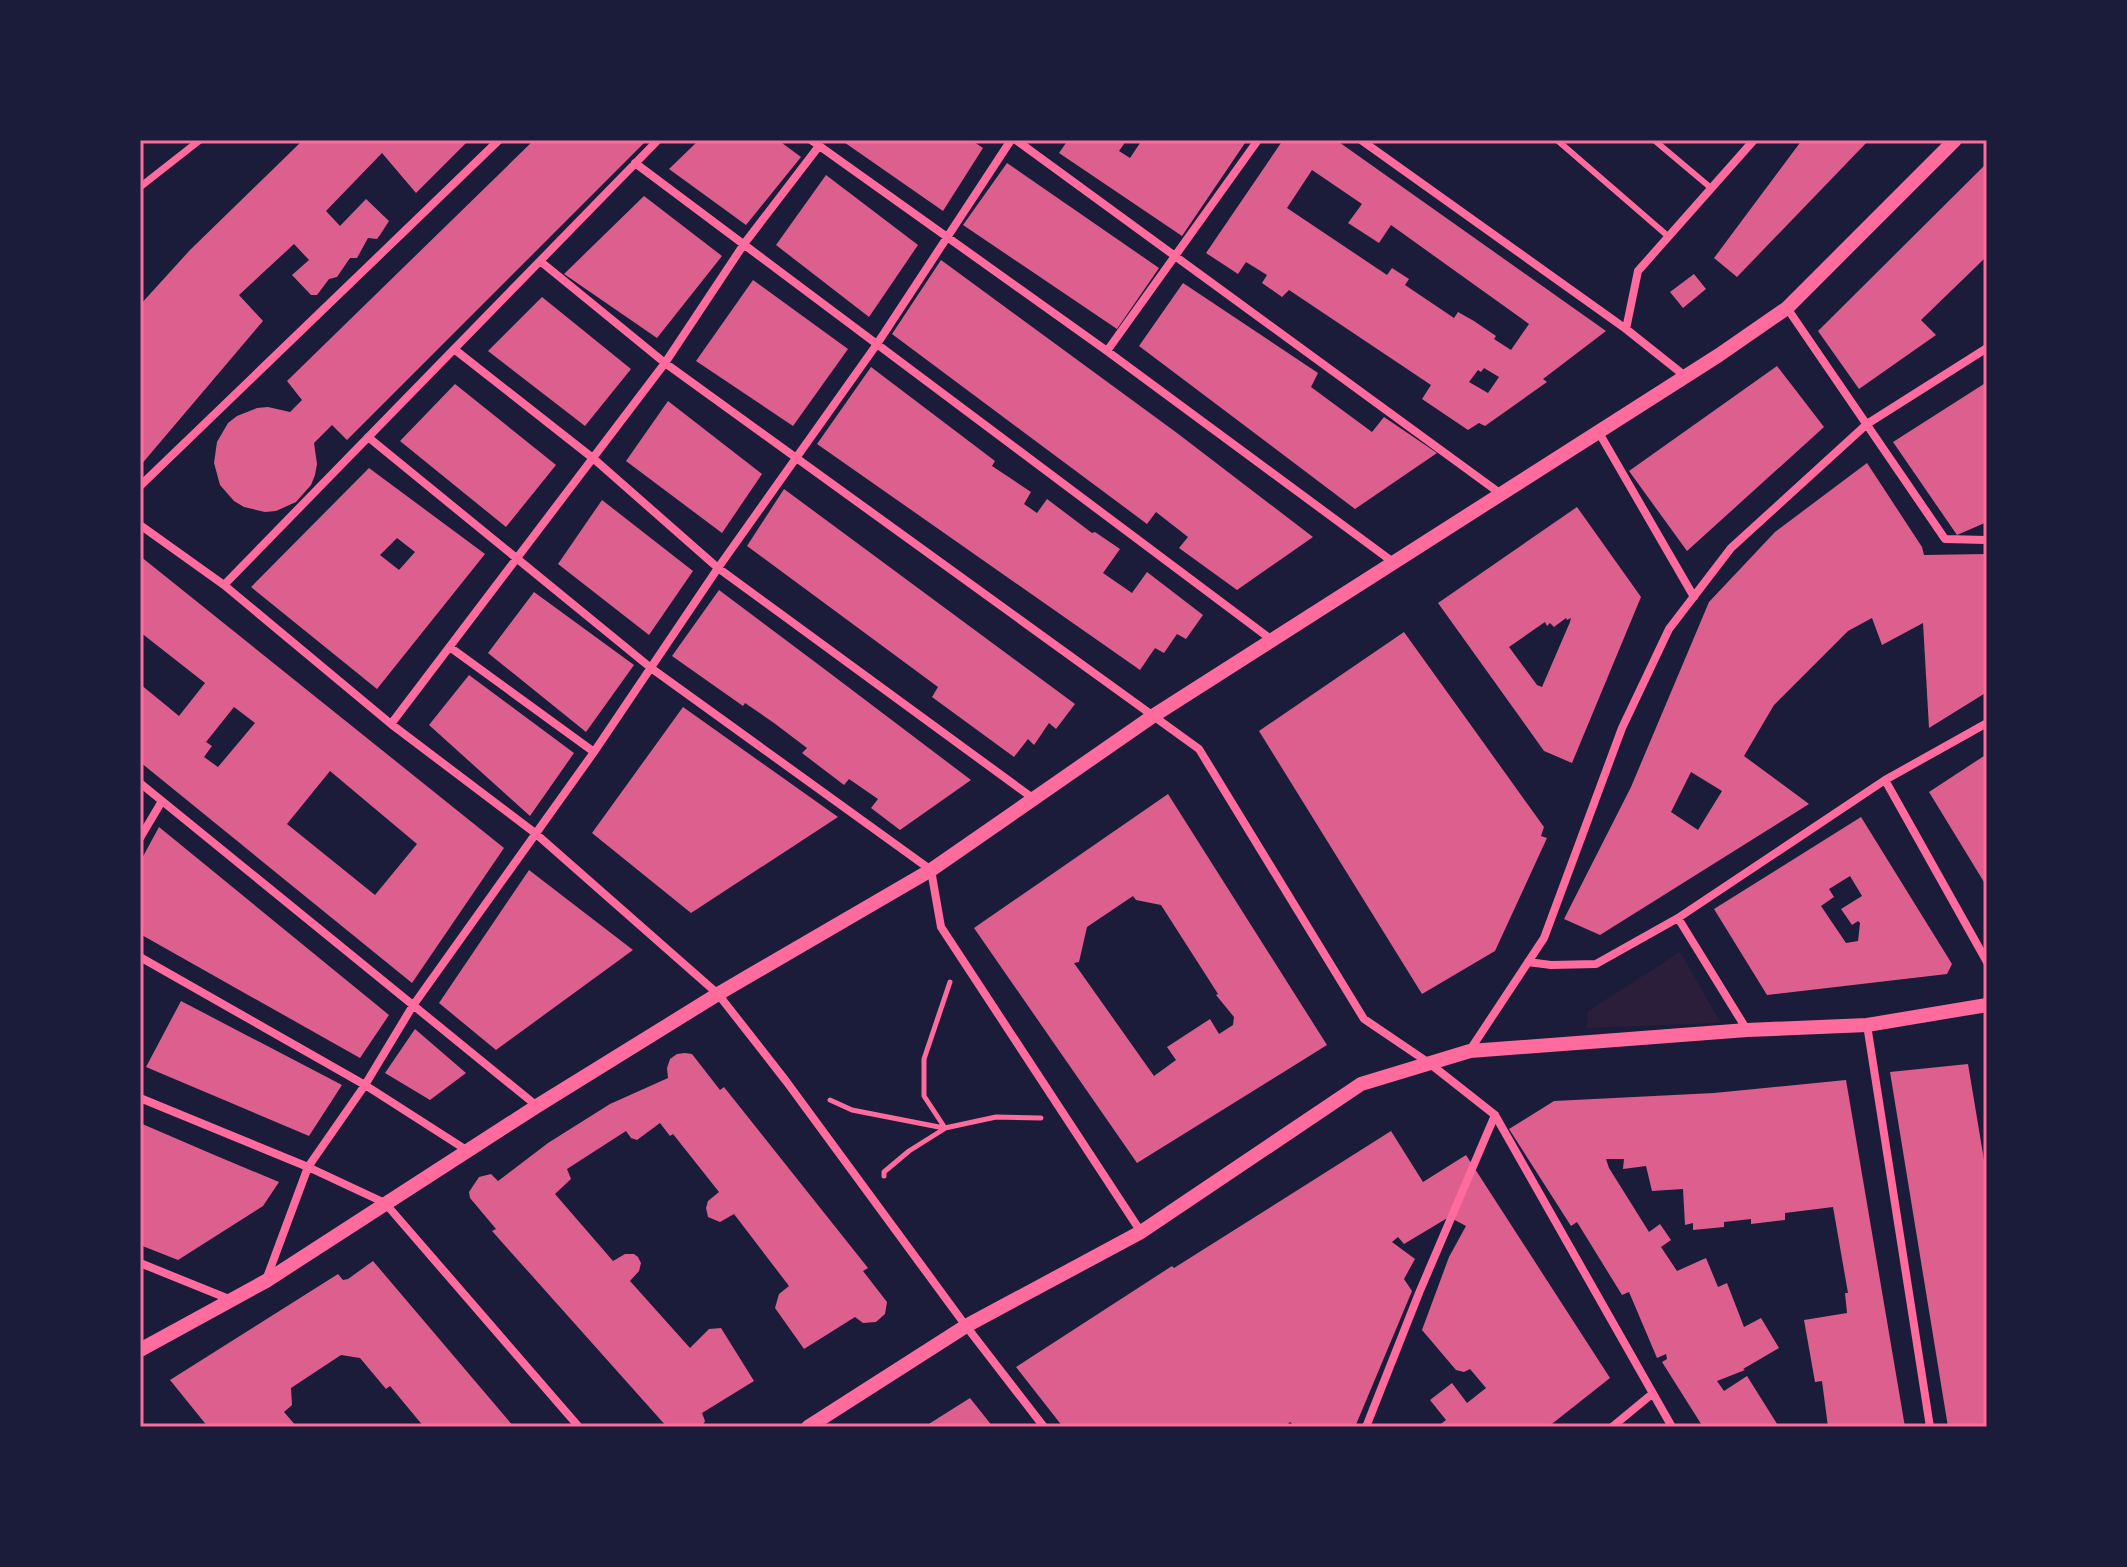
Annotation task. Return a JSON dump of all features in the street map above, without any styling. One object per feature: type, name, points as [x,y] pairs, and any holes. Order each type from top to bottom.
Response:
[{"type":"street","points":[[140,187],[200,140]]},
{"type":"street","points":[[140,486],[499,140]]},
{"type":"street","points":[[224,585],[658,140]]},
{"type":"street","points":[[266,1281],[308,1167],[365,1085],[412,1007],[594,752],[718,568],[877,344],[1014,140],[1501,494]]},
{"type":"street","points":[[1107,351],[1258,140]]},
{"type":"street","points":[[1361,140],[1626,329],[1685,376]]},
{"type":"street","points":[[1626,329],[1638,271],[1754,140]]},
{"type":"street","points":[[140,1350],[266,1281],[537,1106],[718,994],[931,870],[1153,716],[1787,308],[1947,142]]},
{"type":"street","points":[[391,724],[665,363],[815,143],[1107,351],[1393,562]]},
{"type":"street","points":[[635,163],[1272,640]]},
{"type":"street","points":[[540,261],[665,363],[1199,749],[1364,1019],[1429,1063],[1495,1115],[1672,1427]]},
{"type":"street","points":[[1787,308],[1945,539],[1987,540]]},
{"type":"street","points":[[1470,1051],[1544,938],[1622,728],[1669,629],[1731,548],[1867,424],[1987,348]]},
{"type":"street","points":[[454,349],[594,459],[718,568],[1034,799]]},
{"type":"street","points":[[1598,431],[1694,597]]},
{"type":"street","points":[[368,437],[651,668],[931,870],[941,927],[1141,1232]]},
{"type":"street","points":[[140,525],[224,585],[391,724],[535,833],[718,994],[1044,1427]]},
{"type":"street","points":[[451,648],[594,752]]},
{"type":"street","points":[[1528,962],[1596,964],[1678,918],[1885,780],[1987,723]]},
{"type":"street","points":[[1885,780],[1987,962]]},
{"type":"street","points":[[140,783],[537,1106]]},
{"type":"street","points":[[140,838],[162,801]]},
{"type":"street","points":[[1678,918],[1747,1030]]},
{"type":"street","points":[[140,957],[365,1085],[468,1151]]},
{"type":"street","points":[[808,1427],[966,1326],[1141,1232],[1361,1084],[1470,1051],[1747,1030],[1867,1025],[1987,1005]]},
{"type":"street","points":[[1867,1025],[1930,1427]]},
{"type":"street","points":[[140,1098],[308,1167],[385,1203],[579,1427]]},
{"type":"street","points":[[1366,1427],[1495,1115]]},
{"type":"street","points":[[140,1263],[229,1299]]},
{"type":"street","points":[[1612,1427],[1652,1394]]},
{"type":"lane","points":[[1557,140],[1669,237]]},
{"type":"lane","points":[[1654,140],[1711,188]]},
{"type":"path","points":[[945,1128],[924,1096],[924,1059],[959,956]]},
{"type":"path","points":[[786,1081],[852,1110],[945,1128],[996,1117],[1041,1118],[1074,1133]]},
{"type":"path","points":[[879,1208],[884,1172],[945,1128]]},
{"type":"shaded area","points":[[1680,952],[1721,1023],[1586,1028],[1588,1011]]},
{"type":"building","points":[[303,140],[469,140],[416,193],[382,153],[326,211],[340,226],[366,199],[389,221],[377,239],[368,238],[357,258],[350,258],[337,277],[329,279],[317,295],[311,295],[292,275],[309,260],[294,244],[239,295],[263,321],[140,466],[140,305],[190,250]]},
{"type":"building","points":[[534,140],[647,140],[347,440],[332,425],[314,443],[315,475],[311,485],[296,502],[276,511],[265,512],[234,501],[220,485],[214,463],[217,442],[228,423],[257,408],[290,412],[302,400],[287,381]]},
{"type":"building","points":[[699,140],[778,140],[801,157],[746,225],[669,169]]},
{"type":"building","points":[[841,140],[971,140],[983,148],[943,211]]},
{"type":"building","points":[[1068,140],[1123,140],[1119,151],[1130,158],[1142,140],[1247,140],[1182,236],[1059,153]]},
{"type":"building","points":[[1283,140],[1336,140],[1606,331],[1543,379],[1547,382],[1485,426],[1479,423],[1468,430],[1422,399],[1431,385],[1289,290],[1282,297],[1262,283],[1267,275],[1246,262],[1238,274],[1206,253]],"holes":[[[1312,170],[1362,204],[1348,223],[1379,243],[1391,225],[1529,324],[1511,350],[1474,321],[1458,312],[1454,318],[1405,285],[1409,279],[1392,268],[1387,275],[1287,208]],[[1484,368],[1499,377],[1488,393],[1469,382],[1478,370],[1481,372]]]},
{"type":"building","points":[[1802,140],[1869,140],[1737,277],[1714,258]]},
{"type":"building","points":[[1007,163],[1159,268],[1117,329],[963,225]]},
{"type":"building","points":[[1987,163],[1987,261],[1984,259],[1921,320],[1936,335],[1859,389],[1818,331]]},
{"type":"building","points":[[826,175],[918,245],[869,317],[776,245]]},
{"type":"building","points":[[644,196],[722,256],[657,338],[564,274]]},
{"type":"building","points":[[941,260],[1313,537],[1237,590],[1179,548],[1188,537],[1156,512],[1147,524],[892,334]]},
{"type":"building","points":[[1694,274],[1706,289],[1683,308],[1670,292]]},
{"type":"building","points":[[753,280],[848,349],[793,426],[696,361]]},
{"type":"building","points":[[1183,283],[1318,373],[1311,387],[1372,432],[1384,417],[1437,453],[1355,509],[1139,346]]},
{"type":"building","points":[[542,297],[631,369],[585,426],[488,351]]},
{"type":"building","points":[[1777,366],[1824,427],[1687,551],[1629,471]]},
{"type":"building","points":[[871,367],[995,461],[992,466],[1031,492],[1024,504],[1037,513],[1047,499],[1092,533],[1120,549],[1103,573],[1132,593],[1147,572],[1203,615],[1186,639],[1177,634],[1164,653],[1155,648],[1140,670],[817,444]]},
{"type":"building","points":[[1987,382],[1987,522],[1957,535],[1893,442]]},
{"type":"building","points":[[455,384],[556,465],[506,527],[400,441]]},
{"type":"building","points":[[668,401],[762,474],[722,533],[626,461]]},
{"type":"building","points":[[1867,463],[1922,547],[1924,555],[1987,554],[1987,692],[1929,728],[1923,623],[1882,645],[1872,618],[1848,631],[1774,705],[1744,756],[1809,804],[1600,935],[1564,919],[1631,787],[1709,602],[1775,532]],"holes":[[[1691,772],[1722,791],[1698,830],[1671,812]]]},
{"type":"building","points":[[369,468],[485,554],[377,689],[251,587]],"holes":[[[397,538],[415,552],[399,570],[380,555]]]},
{"type":"building","points":[[784,489],[1075,704],[1056,729],[1049,723],[1034,745],[1028,739],[1014,757],[932,697],[938,687],[747,546]]},
{"type":"building","points":[[602,500],[693,571],[649,635],[558,564]]},
{"type":"building","points":[[1577,507],[1641,597],[1572,763],[1544,751],[1438,603]],"holes":[[[1571,618],[1542,687],[1537,685],[1509,647],[1545,622],[1547,626],[1550,623],[1554,627]]]},
{"type":"building","points":[[140,556],[504,848],[412,983],[140,762],[140,684],[179,716],[205,683],[140,632]],"holes":[[[234,707],[255,723],[218,767],[204,757],[212,746],[206,742]],[[330,771],[417,844],[375,895],[287,824]]]},
{"type":"building","points":[[719,590],[971,780],[900,830],[896,827],[871,808],[878,799],[849,779],[844,785],[802,753],[807,748],[774,723],[745,703],[743,706],[672,656]]},
{"type":"building","points":[[534,592],[634,665],[586,732],[488,653]]},
{"type":"building","points":[[1404,632],[1544,827],[1541,836],[1547,838],[1495,951],[1422,994],[1259,731]]},
{"type":"building","points":[[469,675],[574,753],[530,816],[429,725]]},
{"type":"building","points":[[683,707],[838,817],[691,913],[592,833]]},
{"type":"building","points":[[1987,754],[1987,887],[1929,792]]},
{"type":"building","points":[[1168,794],[1327,1045],[1137,1163],[974,928]],"holes":[[[1133,896],[1136,900],[1161,905],[1216,995],[1234,1017],[1233,1025],[1219,1034],[1210,1019],[1167,1047],[1176,1060],[1154,1076],[1074,963],[1079,962],[1087,927]]]},
{"type":"building","points":[[1861,817],[1952,964],[1947,974],[1767,995],[1714,909]],"holes":[[[1850,876],[1862,896],[1841,909],[1852,925],[1858,921],[1860,923],[1858,941],[1846,943],[1821,906],[1834,897],[1829,889]]]},
{"type":"building","points":[[159,827],[389,1015],[360,1058],[140,934],[140,862]]},
{"type":"building","points":[[529,870],[633,950],[496,1050],[439,1003]]},
{"type":"building","points":[[181,1001],[342,1085],[309,1136],[146,1067]]},
{"type":"building","points":[[415,1029],[466,1073],[430,1100],[385,1073]]},
{"type":"building","points":[[685,1053],[692,1054],[720,1090],[724,1087],[868,1268],[863,1271],[887,1302],[885,1314],[876,1322],[863,1323],[855,1317],[804,1349],[775,1308],[779,1294],[789,1286],[734,1214],[720,1222],[708,1217],[708,1201],[719,1192],[673,1134],[670,1136],[660,1123],[637,1140],[626,1131],[567,1169],[571,1179],[555,1194],[613,1261],[625,1254],[638,1257],[641,1263],[639,1271],[630,1281],[690,1348],[709,1329],[721,1328],[754,1381],[702,1413],[705,1421],[702,1427],[667,1427],[492,1231],[496,1229],[470,1198],[469,1192],[479,1177],[491,1174],[498,1181],[548,1143],[610,1104],[668,1078],[670,1059]]},
{"type":"building","points":[[1968,1064],[1987,1178],[1987,1427],[1948,1427],[1890,1072]]},
{"type":"building","points":[[1846,1080],[1905,1427],[1828,1427],[1822,1381],[1815,1382],[1804,1320],[1847,1313],[1845,1293],[1848,1293],[1833,1207],[1785,1213],[1785,1220],[1751,1224],[1751,1219],[1724,1222],[1724,1227],[1693,1230],[1693,1223],[1685,1225],[1683,1189],[1652,1191],[1646,1166],[1623,1169],[1624,1159],[1606,1159],[1649,1232],[1660,1224],[1671,1240],[1661,1247],[1677,1271],[1706,1258],[1718,1287],[1727,1283],[1744,1327],[1761,1318],[1779,1348],[1745,1370],[1717,1381],[1724,1391],[1747,1376],[1779,1427],[1703,1427],[1662,1362],[1667,1359],[1666,1354],[1657,1358],[1629,1292],[1622,1295],[1577,1222],[1571,1226],[1509,1129],[1554,1101],[1714,1093]]},
{"type":"building","points":[[140,1123],[279,1182],[263,1206],[178,1260],[140,1245]]},
{"type":"building","points":[[1391,1131],[1423,1182],[1466,1155],[1610,1378],[1548,1427],[1437,1427],[1446,1420],[1430,1400],[1452,1383],[1467,1403],[1486,1388],[1470,1369],[1464,1372],[1456,1370],[1422,1330],[1449,1257],[1466,1226],[1449,1217],[1404,1244],[1398,1237],[1392,1242],[1415,1259],[1404,1279],[1412,1291],[1355,1427],[1296,1427],[1290,1422],[1284,1427],[1063,1427],[1016,1367],[1172,1266],[1174,1268]]},
{"type":"building","points":[[373,1261],[514,1427],[424,1427],[390,1386],[386,1389],[360,1358],[341,1355],[291,1388],[292,1405],[284,1412],[297,1427],[208,1427],[170,1380],[338,1274],[343,1280],[348,1279]]},
{"type":"building","points":[[970,1398],[993,1427],[924,1427]]}]
